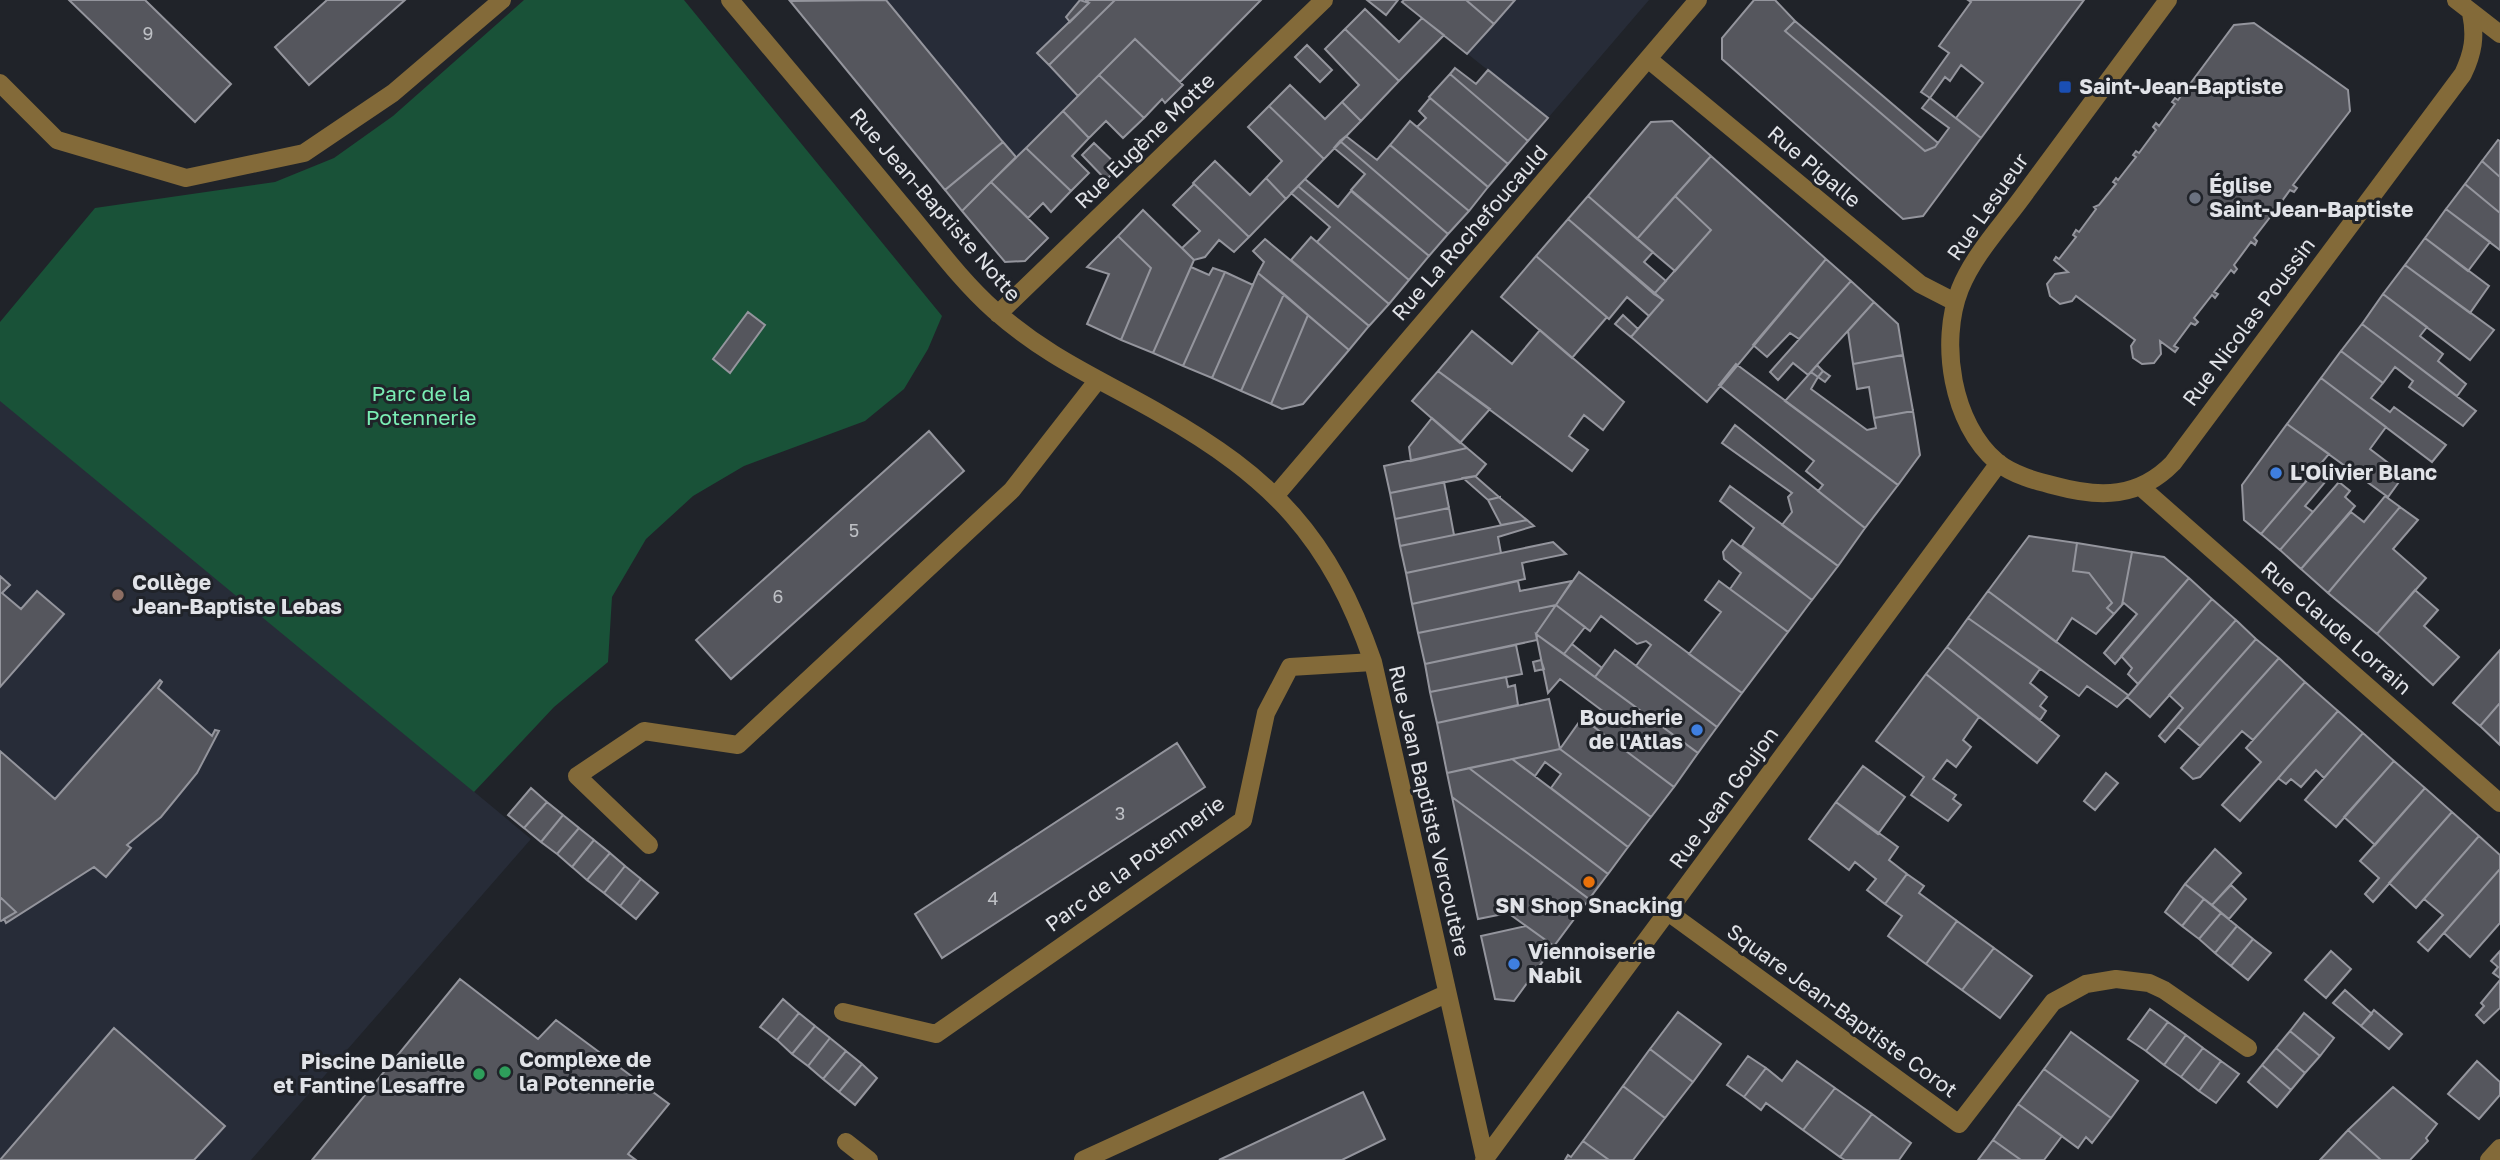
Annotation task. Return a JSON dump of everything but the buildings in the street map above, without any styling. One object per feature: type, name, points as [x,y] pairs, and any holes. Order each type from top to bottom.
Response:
[{"type":"street","points":[[0,83],[57,140],[186,178],[304,153],[393,93],[502,0]]},
{"type":"street","name":"Rue Jean-Baptiste Notte","points":[[730,0],[963,277],[998,314],[1055,358],[1160,414],[1222,453],[1276,495]]},
{"type":"street","name":"Rue Eugène Motte","points":[[998,314],[1324,0]]},
{"type":"street","name":"Rue La Rochefoucauld","points":[[1276,495],[1698,0]]},
{"type":"street","name":"Rue Lesueur","points":[[1999,463],[1970,429],[1958,393],[1951,333],[1955,302],[1968,275],[1995,234],[2168,0]]},
{"type":"street","points":[[2456,0],[2500,34]]},
{"type":"street","name":"Rue Nicolas Poussin","points":[[1999,463],[2039,482],[2090,494],[2117,494],[2142,488],[2173,463],[2463,74],[2472,54],[2475,30],[2471,13]]},
{"type":"street","name":"Rue Pigalle","points":[[1648,59],[1920,285],[1955,302]]},
{"type":"street","points":[[649,845],[577,776],[644,731],[738,745],[1012,490],[1097,380]]},
{"type":"street","name":"Rue Jean Goujon","points":[[1485,1160],[1999,463]]},
{"type":"street","name":"Rue Claude Lorrain","points":[[2142,488],[2500,803]]},
{"type":"street","name":"Rue Jean Baptiste Vercoutère","points":[[1276,495],[1334,568],[1357,614],[1373,662],[1485,1160]]},
{"type":"street","name":"Parc de la Potennerie","points":[[843,1012],[936,1034],[1243,820],[1266,713],[1290,667],[1373,662]]},
{"type":"street","name":"Square Jean-Baptiste Corot","points":[[1668,912],[1959,1125],[2053,1002],[2067,992],[2100,980],[2132,979],[2164,990],[2248,1048]]},
{"type":"street","points":[[1083,1160],[1446,994]]},
{"type":"street","points":[[846,1142],[869,1160]]},
{"type":"street","points":[[2489,1160],[2500,1148]]},
{"type":"shaded area","points":[[792,0],[1261,0],[1180,82],[1135,39],[962,211]]},
{"type":"shaded area","points":[[1400,0],[1649,0],[1548,118]]},
{"type":"shaded area","name":"Collège Jean-Baptiste Lebas","points":[[0,398],[531,839],[251,1160],[0,1160]]},
{"type":"green space","name":"Parc de la Potennerie","points":[[524,0],[684,0],[942,316],[928,349],[904,389],[865,421],[744,466],[693,496],[646,539],[612,597],[608,662],[554,707],[474,792],[0,401],[0,322],[95,208],[275,182],[334,158],[393,116]]},
{"type":"place","name":"Saint-Jean-Baptiste","points":[[2065,87]]},
{"type":"place","name":"Église Saint-Jean-Baptiste","points":[[2195,198]]},
{"type":"place","name":"L'Olivier Blanc","points":[[2276,473]]},
{"type":"place","name":"Collège Jean-Baptiste Lebas","points":[[118,595]]},
{"type":"place","name":"Boucherie de l'Atlas","points":[[1697,730]]},
{"type":"place","name":"SN Shop Snacking","points":[[1589,882]]},
{"type":"place","name":"Viennoiserie Nabil","points":[[1514,964]]},
{"type":"place","name":"Complexe de la Potennerie","points":[[505,1072]]},
{"type":"place","name":"Piscine Danielle et Fantine Lesaffre","points":[[479,1074]]}]
